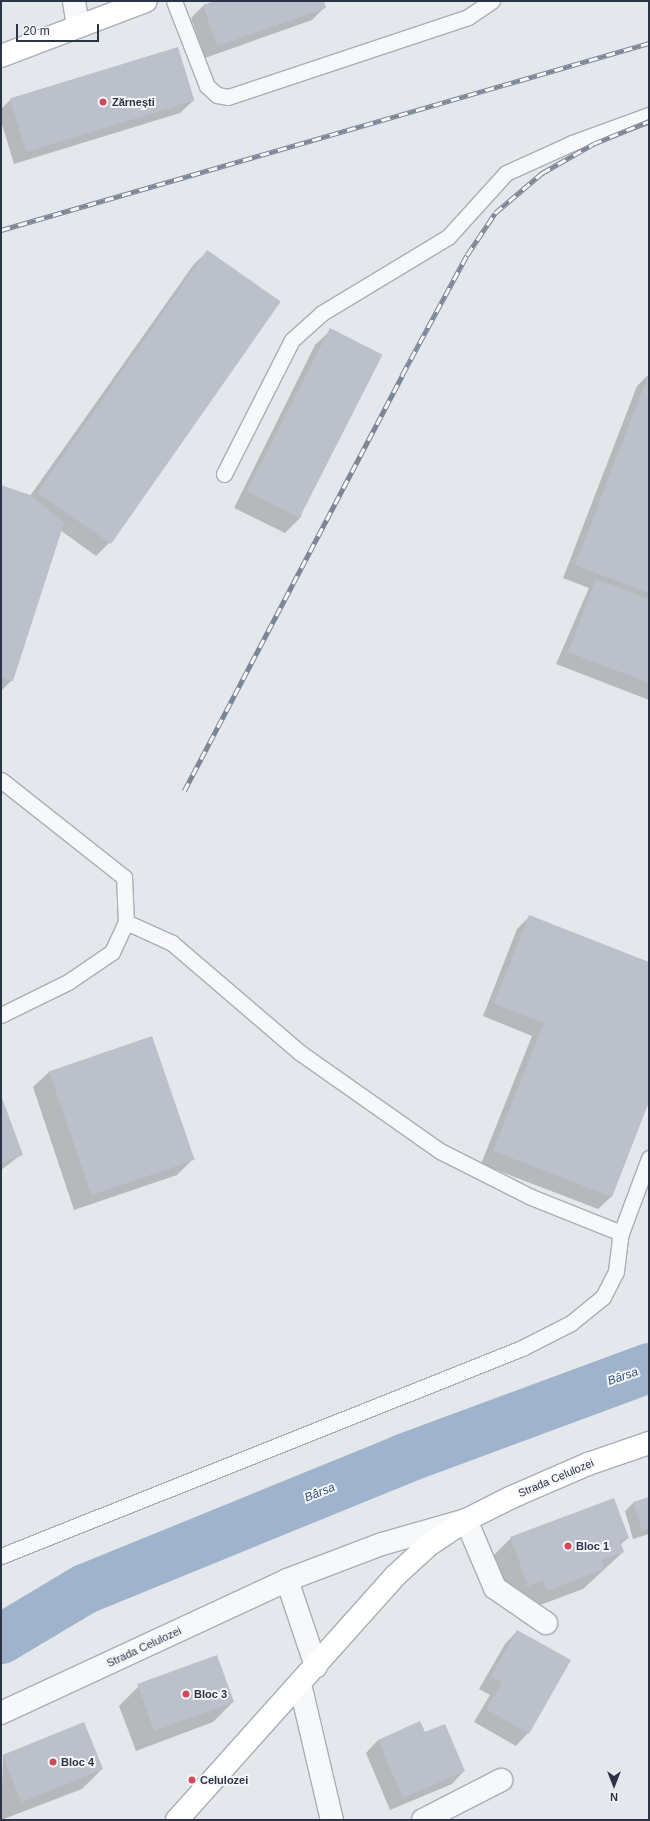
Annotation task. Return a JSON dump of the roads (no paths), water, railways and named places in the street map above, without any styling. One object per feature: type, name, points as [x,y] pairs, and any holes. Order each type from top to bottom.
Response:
[{"type":"street","points":[[74,1],[78,27]]},
{"type":"street","points":[[1,56],[146,1]]},
{"type":"street","name":"Strada Celulozei","points":[[1,1714],[288,1580],[382,1544],[466,1520],[588,1464],[649,1443]]},
{"type":"street","points":[[466,1520],[495,1588],[546,1623]]},
{"type":"street","name":"Strada Celulozei","points":[[177,1820],[300,1684],[394,1576],[466,1520]]},
{"type":"street","points":[[288,1580],[316,1666]]},
{"type":"street","points":[[300,1684],[332,1820]]},
{"type":"street","points":[[423,1820],[501,1780]]},
{"type":"lane","points":[[174,1],[207,86],[217,95],[228,97],[468,17],[492,1]]},
{"type":"lane","points":[[224,474],[292,340],[322,313],[448,237],[506,173],[572,143],[649,115]]},
{"type":"lane","points":[[1,780],[124,877],[126,922],[112,952],[68,982],[1,1015]]},
{"type":"lane","points":[[126,922],[172,943],[299,1052],[440,1151],[524,1194],[621,1233]]},
{"type":"lane","points":[[1,1556],[522,1348],[571,1323],[604,1298],[616,1271],[621,1233],[649,1158]]},
{"type":"waterway","name":"Bârsa","points":[[1,1639],[85,1589],[403,1459],[649,1368]]},
{"type":"railway","points":[[1,230],[649,43]]},
{"type":"railway","points":[[184,791],[402,375],[467,255],[495,213],[542,173],[593,144],[649,121]]},
{"type":"place","name":"Zărnești","points":[[103,102]]},
{"type":"place","name":"Bloc 1","points":[[568,1546]]},
{"type":"place","name":"Bloc 3","points":[[186,1694]]},
{"type":"place","name":"Bloc 4","points":[[53,1762]]},
{"type":"place","name":"Celulozei","points":[[192,1780]]}]
